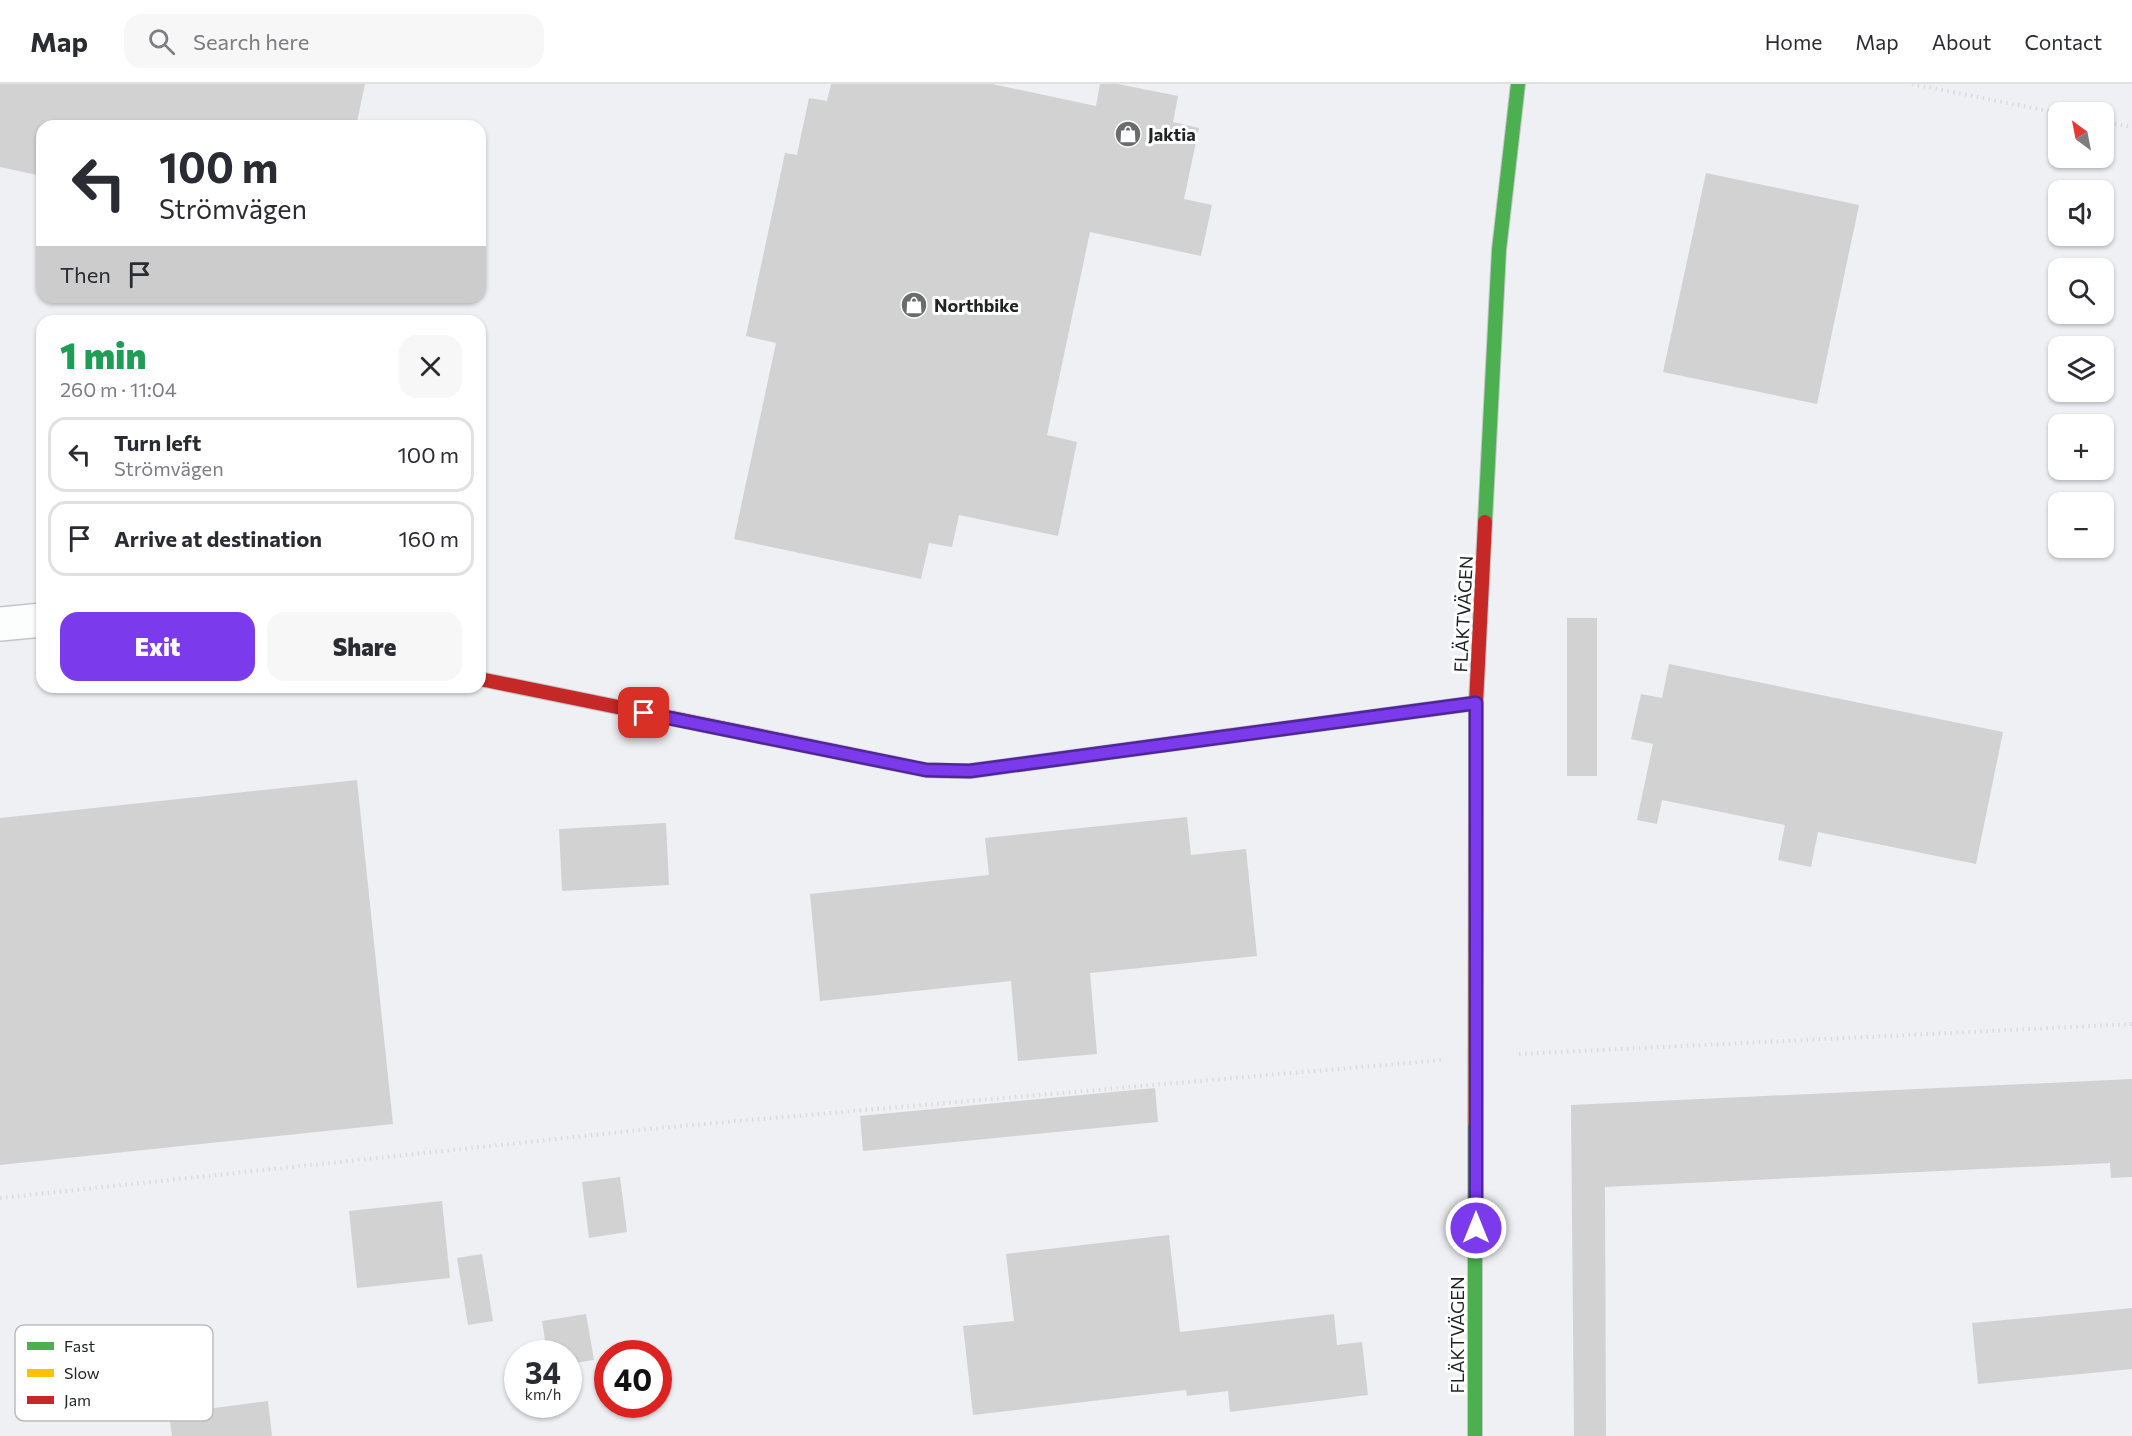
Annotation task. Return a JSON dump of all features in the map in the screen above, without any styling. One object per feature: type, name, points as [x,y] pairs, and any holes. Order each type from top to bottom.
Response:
[{"type":"street","name":"FLÄKTVÄGEN","points":[[1475,1436],[1476,703],[1499,250],[1518,84]]},
{"type":"street","points":[[0,624],[36,621]]},
{"type":"street","points":[[486,680],[926,770],[949,771],[982,769],[1476,703]]},
{"type":"path","points":[[1912,84],[2048,111]]},
{"type":"path","points":[[2114,124],[2132,128]]},
{"type":"path","points":[[1519,1054],[2132,1024]]},
{"type":"path","points":[[0,1198],[669,1127],[1444,1060]]},
{"type":"building","points":[[0,84],[365,84],[357,120],[36,120],[36,175],[0,167]]},
{"type":"building","points":[[831,84],[992,84],[1096,106],[1100,84],[1118,84],[1178,96],[1173,122],[1199,128],[1184,199],[1212,205],[1201,256],[1090,232],[1047,435],[1077,442],[1058,536],[959,515],[952,547],[929,543],[921,579],[734,539],[776,343],[746,336],[785,153],[797,155],[809,98],[827,101]]},
{"type":"building","points":[[1706,173],[1859,205],[1817,404],[1663,372]]},
{"type":"building","points":[[1567,618],[1597,618],[1597,776],[1567,776]]},
{"type":"building","points":[[1669,664],[2003,732],[1976,864],[1818,832],[1811,867],[1778,860],[1785,825],[1662,800],[1657,824],[1637,820],[1653,744],[1631,739],[1641,694],[1662,698]]},
{"type":"building","points":[[357,780],[393,1124],[0,1165],[0,818]]},
{"type":"building","points":[[1187,817],[1191,855],[1246,849],[1257,956],[1090,973],[1097,1054],[1018,1061],[1011,981],[820,1001],[810,894],[989,875],[985,838]]},
{"type":"building","points":[[666,823],[669,885],[562,891],[559,829]]},
{"type":"building","points":[[2132,1079],[2132,1177],[2111,1178],[2110,1163],[1605,1187],[1606,1436],[1574,1436],[1571,1105]]},
{"type":"building","points":[[1155,1088],[1158,1122],[863,1151],[860,1116]]},
{"type":"building","points":[[620,1177],[627,1232],[589,1238],[582,1182]]},
{"type":"building","points":[[442,1201],[450,1278],[357,1288],[349,1211]]},
{"type":"building","points":[[1169,1235],[1180,1332],[1334,1314],[1337,1345],[1362,1342],[1368,1395],[1230,1412],[1228,1391],[1187,1396],[1186,1390],[973,1415],[963,1326],[1014,1321],[1006,1254]]},
{"type":"building","points":[[482,1254],[493,1321],[468,1325],[457,1258]]},
{"type":"building","points":[[2132,1308],[2132,1369],[1978,1384],[1972,1323]]},
{"type":"building","points":[[586,1314],[594,1360],[582,1362],[582,1340],[545,1340],[542,1321]]},
{"type":"building","points":[[268,1401],[272,1436],[172,1436],[170,1421],[213,1421],[213,1408]]},
{"type":"traffic: fast","points":[[1485,522],[1499,250],[1518,84]]},
{"type":"traffic: fast","points":[[953,771],[970,771],[1229,736]]},
{"type":"traffic: fast","points":[[1475,1123],[1475,1436]]},
{"type":"traffic: slow","points":[[1229,736],[1476,703]]},
{"type":"traffic: slow","points":[[1475,1123],[1476,798]]},
{"type":"traffic: jam","points":[[1476,798],[1476,703],[1485,522]]},
{"type":"traffic: jam","points":[[486,680],[926,770],[953,771]]},
{"type":"place","name":"Jaktia","points":[[1128,134]]},
{"type":"place","name":"Northbike","points":[[914,305]]},
{"type":"route","points":[[644,713],[926,770],[970,771],[1476,703],[1476,1228]]}]
